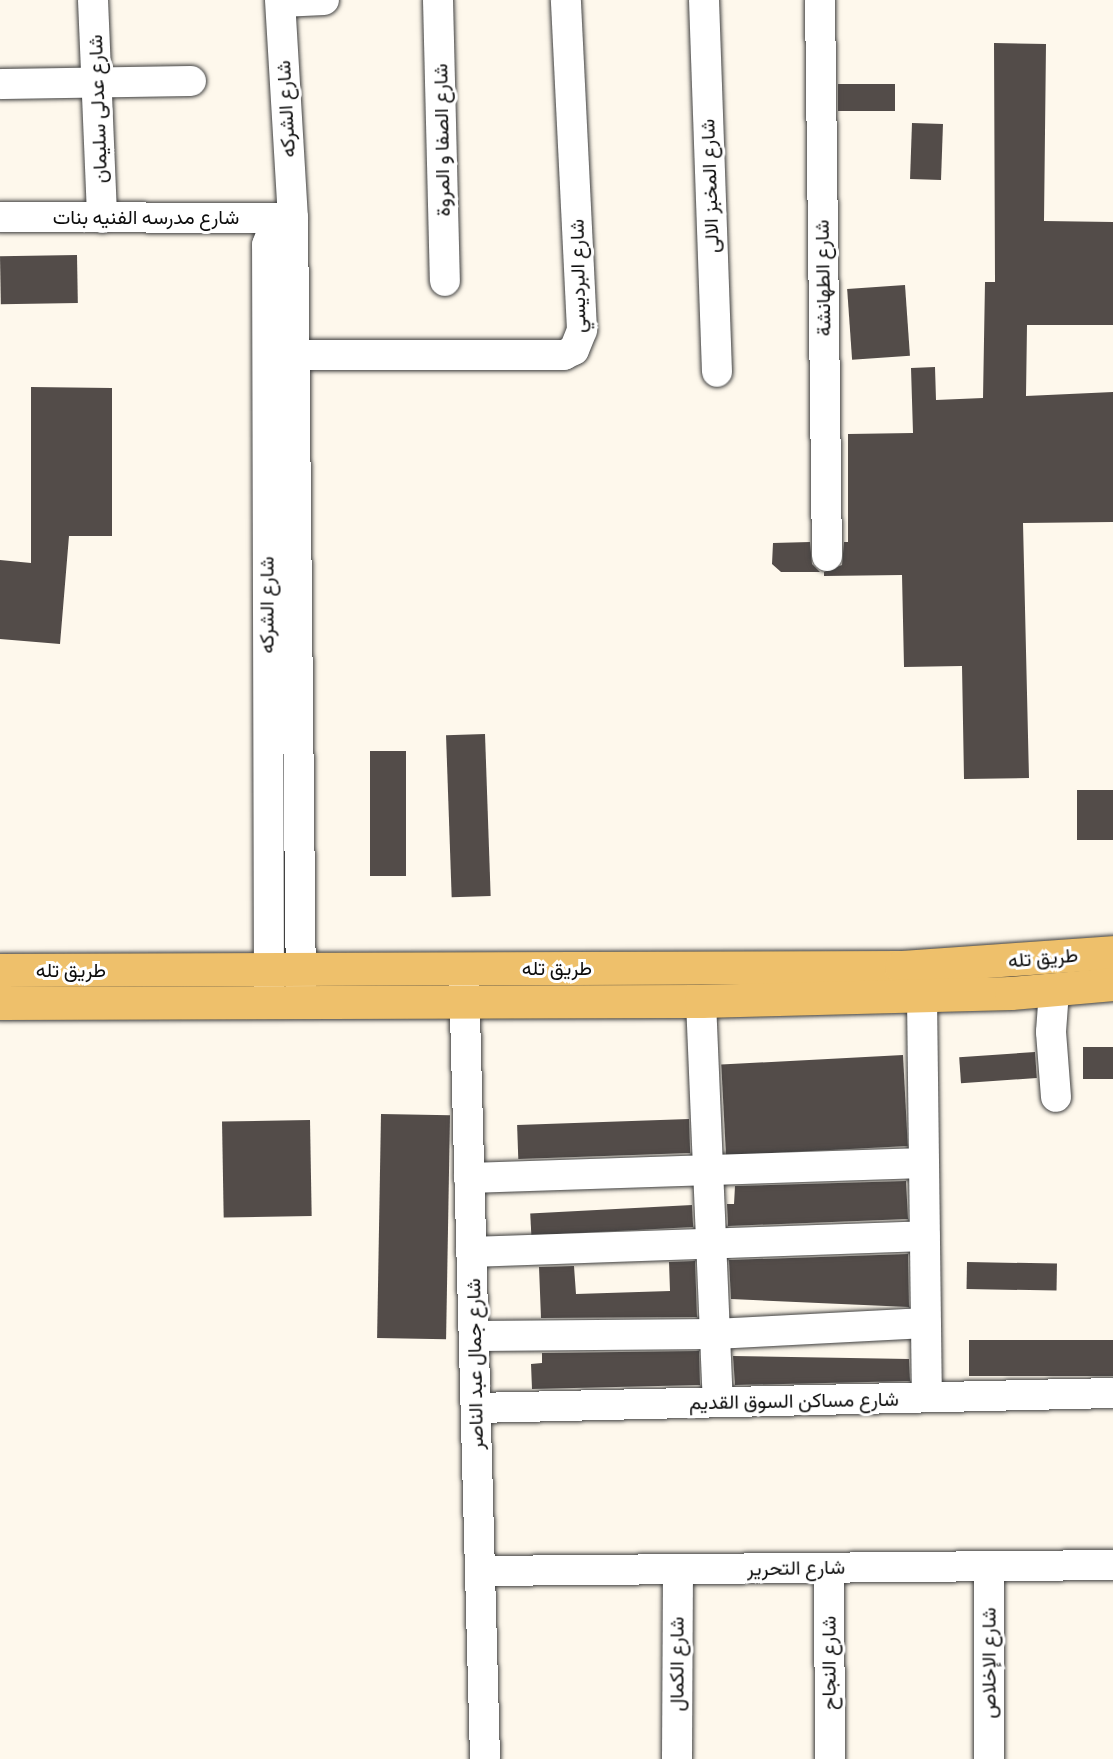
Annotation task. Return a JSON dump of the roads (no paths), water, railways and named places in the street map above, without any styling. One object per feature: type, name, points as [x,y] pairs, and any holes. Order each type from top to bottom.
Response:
[{"type":"main road","name":"طريق تله","points":[[0,970],[901,968],[1113,952]]},
{"type":"main road","name":"طريق تله","points":[[0,1003],[285,1005],[701,1001],[922,997],[1054,991],[1113,984]]},
{"type":"street","name":"شارع عدلى سليمان","points":[[93,0],[102,218]]},
{"type":"street","points":[[280,1],[324,0]]},
{"type":"street","name":"شارع الصفا و المروة","points":[[438,0],[445,281]]},
{"type":"street","name":"شارع البرديسي","points":[[266,354],[564,355],[574,350],[582,330],[566,0]]},
{"type":"street","name":"شارع المخبز الالى","points":[[704,0],[717,372]]},
{"type":"street","name":"شارع الطهانشة","points":[[820,0],[827,556]]},
{"type":"street","name":"شارع الشركه","points":[[280,1],[292,218],[295,355],[285,1005]]},
{"type":"street","points":[[0,84],[191,81]]},
{"type":"street","name":"شارع مدرسه الفنيه بنات","points":[[0,217],[292,218]]},
{"type":"street","name":"شارع الشركه","points":[[285,969],[266,354],[267,245],[272,232],[292,218]]},
{"type":"street","name":"شارع جمال عبد الناصر","points":[[464,969],[471,1252],[477,1336],[476,1408],[485,1759]]},
{"type":"street","points":[[1054,991],[1056,1097]]},
{"type":"street","points":[[922,997],[927,1397]]},
{"type":"street","points":[[701,1001],[718,1402]]},
{"type":"street","points":[[469,1178],[924,1163]]},
{"type":"street","points":[[471,1252],[925,1236]]},
{"type":"street","points":[[477,1336],[715,1334],[926,1323]]},
{"type":"street","name":"شارع مساكن السوق القديم","points":[[476,1408],[1113,1393]]},
{"type":"street","name":"شارع التحرير","points":[[480,1571],[1113,1565]]},
{"type":"street","name":"شارع الإخلاص","points":[[988,1567],[989,1759]]},
{"type":"street","name":"شارع النجاح","points":[[829,1568],[830,1759]]},
{"type":"street","name":"شارع الكمال","points":[[677,1759],[678,1570]]}]
